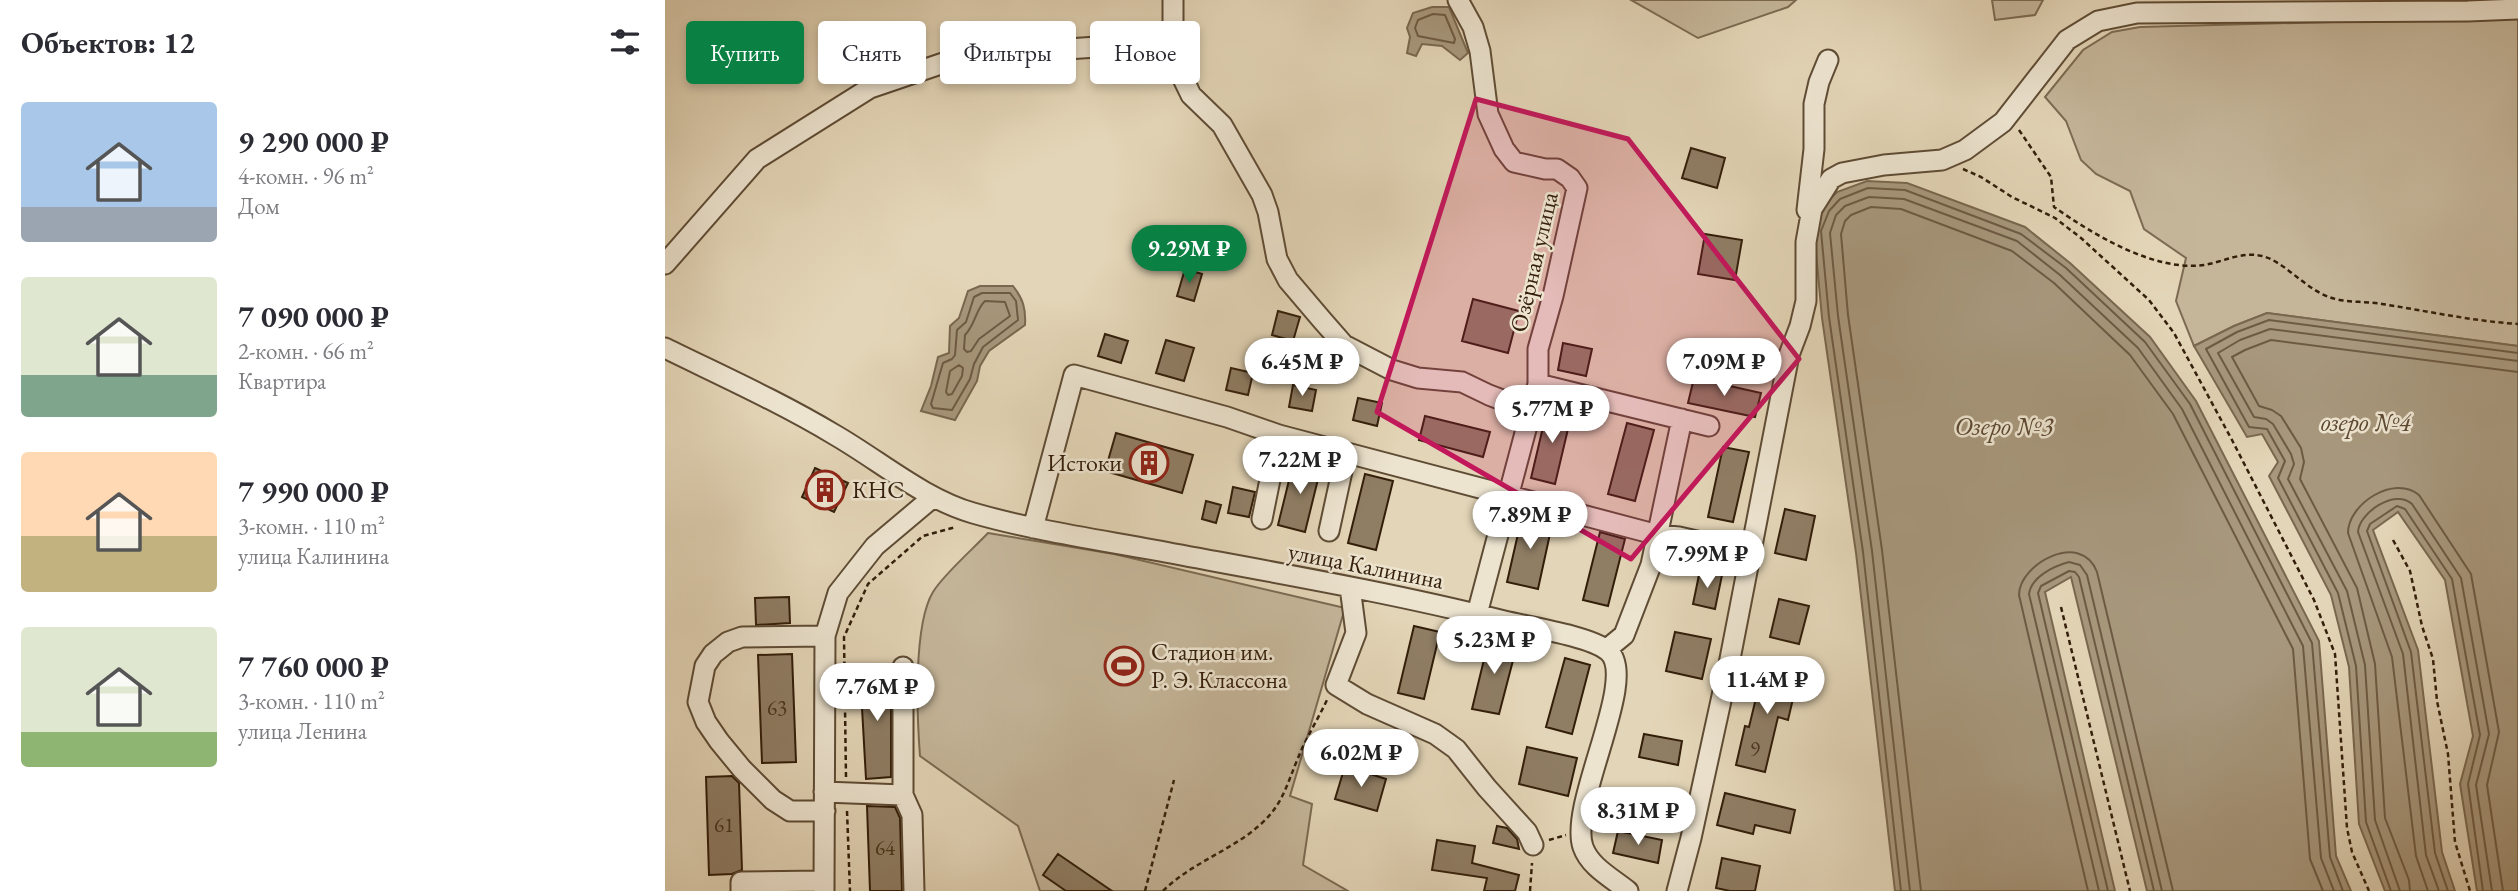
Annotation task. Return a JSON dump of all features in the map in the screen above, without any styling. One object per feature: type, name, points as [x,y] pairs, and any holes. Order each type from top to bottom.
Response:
[{"type":"street","points":[[1173,0],[1173,21]]},
{"type":"street","name":"Озёрная улица","points":[[1458,0],[1473,27],[1480,51],[1488,114],[1504,149],[1514,162],[1557,169],[1570,178],[1577,188],[1553,296],[1538,349],[1538,384]]},
{"type":"street","points":[[1677,891],[1726,678],[1790,355],[1806,301],[1808,228],[1812,209],[1831,179],[1842,173],[1884,165],[1942,160],[1965,150],[2003,122],[2067,40],[2098,21],[2137,13],[2454,12],[2518,9]]},
{"type":"street","points":[[665,264],[757,159],[870,88],[964,56],[1090,48]]},
{"type":"street","points":[[1808,228],[1806,217],[1814,149],[1814,104],[1828,60]]},
{"type":"street","points":[[1186,84],[1191,95],[1221,125],[1262,195],[1277,259],[1288,280],[1344,345],[1392,370],[1418,378],[1462,382],[1531,411]]},
{"type":"street","name":"улица Калинина","points":[[665,348],[821,426],[932,498],[971,512],[1033,528],[1350,587],[1477,614],[1580,639],[1607,649]]},
{"type":"street","points":[[1033,528],[1074,375],[1227,417],[1279,435],[1507,496],[1658,535],[1679,537],[1749,553]]},
{"type":"street","points":[[1477,614],[1538,384],[1709,426]]},
{"type":"street","points":[[1628,891],[1590,862],[1582,845],[1581,831],[1589,786],[1617,690],[1618,671],[1607,649],[1625,635],[1651,565],[1682,419]]},
{"type":"street","points":[[1262,519],[1279,435]]},
{"type":"street","points":[[1329,531],[1346,453]]},
{"type":"street","points":[[741,891],[741,882],[824,886],[825,636],[838,593],[875,546],[932,498]]},
{"type":"street","points":[[1350,587],[1356,634],[1336,685],[1367,704],[1435,734],[1456,749],[1527,832],[1533,845]]},
{"type":"street","points":[[825,636],[742,636],[727,642],[705,666],[698,702],[706,722],[742,769],[773,800],[790,811],[825,802],[903,795]]},
{"type":"street","points":[[903,667],[903,795],[912,815],[913,891]]},
{"type":"path","points":[[2003,122],[2013,123],[2042,162],[2050,177],[2054,208],[2090,232],[2138,253],[2177,266],[2205,265],[2232,257],[2261,256],[2283,266],[2305,285],[2330,298],[2444,316],[2518,324]]},
{"type":"path","points":[[1942,160],[1981,177],[2011,197],[2055,218],[2111,263],[2149,300],[2174,333],[2314,600],[2335,654],[2347,828],[2352,852],[2369,891]]},
{"type":"path","points":[[2393,540],[2410,571],[2422,626],[2433,659],[2437,701],[2448,754],[2455,842],[2470,891]]},
{"type":"path","points":[[2061,607],[2130,891]]},
{"type":"path","points":[[1163,891],[1177,877],[1223,852],[1261,824],[1281,803],[1298,756],[1336,685]]},
{"type":"path","points":[[1145,891],[1174,780]]},
{"type":"highlighted area","points":[[1476,99],[1628,139],[1799,359],[1631,559],[1377,412]]},
{"type":"shaded area","points":[[1631,0],[1796,0],[1788,7],[1698,38]]},
{"type":"shaded area","points":[[1992,0],[2043,0],[2035,15],[1995,20]]},
{"type":"shaded area","points":[[2518,17],[2518,346],[2267,313],[2194,346],[2176,301],[2186,258],[2144,229],[2130,191],[2096,174],[2081,160],[2066,121],[2045,97],[2083,50],[2112,32],[2140,27]]},
{"type":"shaded area","name":"Стадион им. Р. Э. Классона","points":[[988,533],[1114,554],[1345,608],[1290,796],[1312,804],[1303,865],[1348,891],[1040,891],[1018,826],[920,756],[919,648],[927,607],[933,592],[944,578]]},
{"type":"water","points":[[1432,7],[1449,7],[1468,53],[1460,60],[1442,46],[1422,44],[1416,56],[1407,53],[1410,37],[1407,28],[1413,13]]},
{"type":"water","name":"Озеро №3","points":[[1867,181],[1907,183],[2025,227],[2070,263],[2150,337],[2196,401],[2319,641],[2336,856],[2351,891],[2147,891],[2071,577],[2045,592],[2115,891],[1895,891],[1856,553],[1822,318],[1814,230],[1822,207],[1837,192]]},
{"type":"water","points":[[980,286],[1013,286],[1023,304],[1025,325],[989,351],[980,366],[977,381],[955,420],[921,411],[938,357],[949,353],[950,326],[959,318],[968,291]]},
{"type":"water","name":"озеро №4","points":[[2267,313],[2518,346],[2518,891],[2477,891],[2460,784],[2473,736],[2445,580],[2398,512],[2373,530],[2418,650],[2442,852],[2455,891],[2385,891],[2359,824],[2349,667],[2331,595],[2269,476],[2278,462],[2262,434],[2247,437],[2194,346]]},
{"type":"building","points":[[1691,148],[1725,158],[1717,188],[1682,178]]},
{"type":"building","points":[[1705,234],[1742,240],[1735,280],[1698,274]]},
{"type":"building","points":[[1185,269],[1202,274],[1194,301],[1177,296]]},
{"type":"building","points":[[1473,299],[1519,311],[1508,353],[1462,341]]},
{"type":"building","points":[[1278,311],[1300,317],[1293,341],[1272,335]]},
{"type":"building","points":[[1105,334],[1128,341],[1121,363],[1098,356]]},
{"type":"building","points":[[1166,340],[1194,348],[1184,381],[1156,373]]},
{"type":"building","points":[[1563,343],[1592,349],[1586,376],[1558,370]]},
{"type":"building","points":[[1231,368],[1253,373],[1248,395],[1226,390]]},
{"type":"building","points":[[1694,378],[1761,393],[1755,417],[1688,403]]},
{"type":"building","points":[[1293,385],[1316,390],[1312,411],[1289,407]]},
{"type":"building","points":[[1358,398],[1382,403],[1377,426],[1353,420]]},
{"type":"building","points":[[1548,406],[1572,412],[1555,484],[1531,478]]},
{"type":"building","points":[[1425,416],[1490,432],[1483,457],[1419,440]]},
{"type":"building","points":[[1627,423],[1654,430],[1635,501],[1608,494]]},
{"type":"building","name":"Истоки","points":[[1116,433],[1193,455],[1182,493],[1105,471]]},
{"type":"building","points":[[1723,447],[1749,452],[1733,522],[1708,517]]},
{"type":"building","points":[[1294,460],[1321,467],[1305,532],[1278,525]]},
{"type":"building","name":"КНС","points":[[815,468],[848,483],[834,512],[802,497]]},
{"type":"building","points":[[1365,474],[1393,481],[1376,550],[1348,543]]},
{"type":"building","points":[[1233,487],[1255,492],[1249,517],[1228,513]]},
{"type":"building","points":[[1206,501],[1221,505],[1216,523],[1202,519]]},
{"type":"building","points":[[1785,509],[1815,516],[1806,560],[1775,553]]},
{"type":"building","points":[[1523,512],[1553,520],[1538,589],[1507,582]]},
{"type":"building","points":[[1600,532],[1625,539],[1608,606],[1583,600]]},
{"type":"building","points":[[1700,570],[1722,575],[1715,609],[1693,604]]},
{"type":"building","points":[[789,597],[790,623],[756,625],[755,598]]},
{"type":"building","points":[[1779,599],[1809,606],[1799,644],[1770,637]]},
{"type":"building","points":[[1414,626],[1440,632],[1424,699],[1398,693]]},
{"type":"building","points":[[1675,632],[1711,639],[1702,679],[1666,671]]},
{"type":"building","points":[[1489,639],[1517,645],[1499,714],[1472,709]]},
{"type":"building","points":[[792,654],[796,762],[762,763],[758,655]]},
{"type":"building","points":[[1565,658],[1590,665],[1572,734],[1546,727]]},
{"type":"building","points":[[1764,665],[1799,673],[1788,720],[1778,717],[1765,772],[1736,765],[1745,726],[1749,727]]},
{"type":"building","points":[[891,670],[891,777],[866,779],[860,672]]},
{"type":"building","points":[[1644,734],[1682,741],[1678,765],[1639,757]]},
{"type":"building","points":[[1527,747],[1577,758],[1568,796],[1519,784]]},
{"type":"building","points":[[1345,766],[1386,779],[1377,811],[1335,799]]},
{"type":"building","points":[[732,776],[739,783],[742,870],[732,874],[709,875],[706,777]]},
{"type":"building","points":[[1725,793],[1795,810],[1790,833],[1755,825],[1753,834],[1717,825]]},
{"type":"building","points":[[867,806],[895,807],[900,818],[902,891],[870,891]]},
{"type":"building","points":[[1497,826],[1507,828],[1517,839],[1519,849],[1493,843]]},
{"type":"building","points":[[1618,831],[1662,840],[1658,863],[1613,853]]},
{"type":"building","points":[[1437,840],[1475,846],[1472,863],[1519,875],[1515,891],[1484,891],[1487,878],[1432,870]]},
{"type":"building","points":[[1058,854],[1112,891],[1066,891],[1043,875]]},
{"type":"building","points":[[1722,858],[1760,866],[1755,891],[1716,888]]},
{"type":"place","name":"Истоки","points":[[1149,463]]},
{"type":"place","name":"КНС","points":[[825,490]]},
{"type":"place","name":"Стадион им. Р. Э. Классона","points":[[1124,666]]}]
